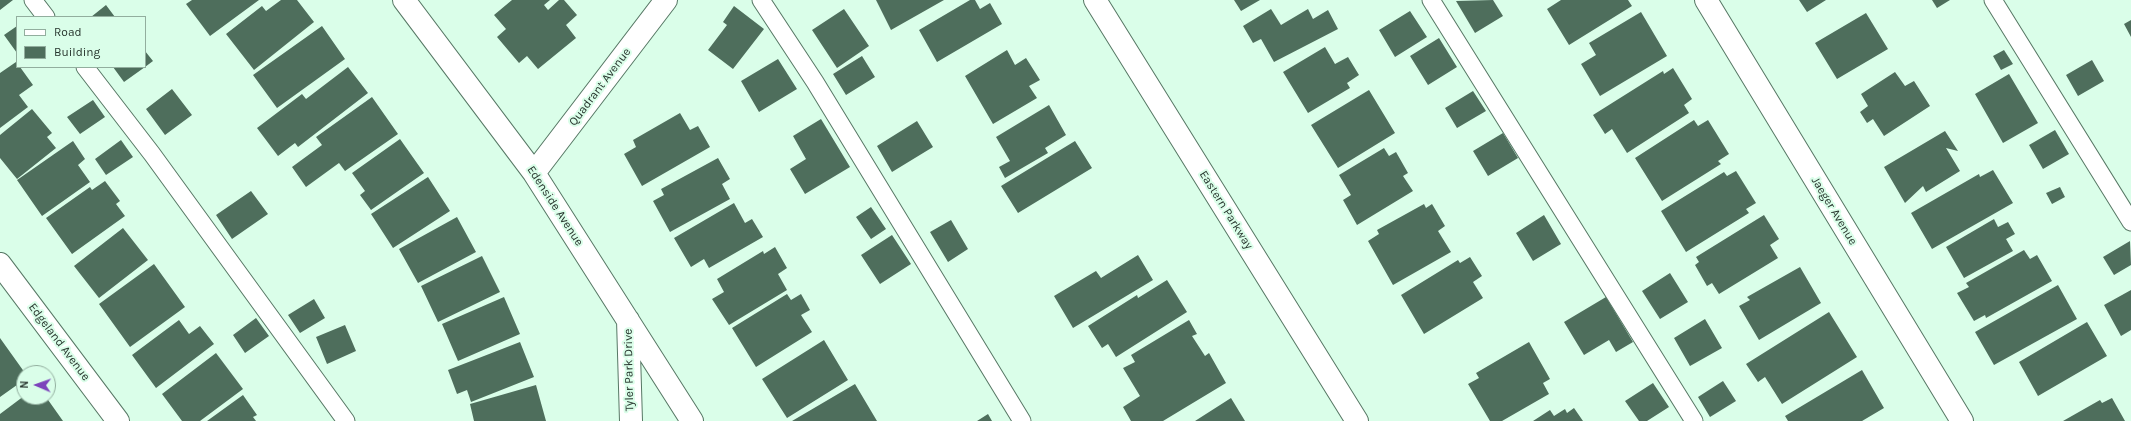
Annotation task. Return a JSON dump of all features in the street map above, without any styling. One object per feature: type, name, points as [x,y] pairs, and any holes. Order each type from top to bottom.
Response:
[{"type":"street","name":"Edenside Avenue","points":[[404,0],[534,173],[692,421]]},
{"type":"street","name":"Quadrant Avenue","points":[[534,173],[666,0]]},
{"type":"street","name":"Eastern Parkway","points":[[1095,0],[1357,421]]},
{"type":"street","name":"Jaeger Avenue","points":[[1706,0],[1962,421]]},
{"type":"street","name":"Edgeland Avenue","points":[[0,264],[118,421]]},
{"type":"street","name":"Tyler Park Drive","points":[[628,319],[630,421]]},
{"type":"lane","points":[[33,0],[45,16]]},
{"type":"lane","points":[[761,0],[815,82],[1022,421]]},
{"type":"lane","points":[[1431,0],[1694,421]]},
{"type":"lane","points":[[1992,0],[2131,222]]},
{"type":"lane","points":[[86,68],[152,154],[346,421]]},
{"type":"building","points":[[0,0],[13,0],[0,10]]},
{"type":"building","points":[[192,0],[259,0],[210,36],[186,4]]},
{"type":"building","points":[[281,0],[297,0],[314,22],[254,70],[226,34],[262,6],[266,11]]},
{"type":"building","points":[[512,0],[550,0],[544,5],[548,10],[559,0],[564,0],[577,15],[566,25],[576,38],[538,69],[527,56],[519,63],[497,37],[506,29],[494,15]]},
{"type":"building","points":[[876,0],[944,0],[891,30]]},
{"type":"building","points":[[970,0],[975,0],[980,9],[990,3],[1002,24],[937,62],[919,30]]},
{"type":"building","points":[[1234,0],[1260,0],[1241,11]]},
{"type":"building","points":[[1493,0],[1503,16],[1475,33],[1456,1]]},
{"type":"building","points":[[1561,0],[1628,0],[1632,6],[1569,45],[1547,9]]},
{"type":"building","points":[[1799,0],[1826,0],[1807,12]]},
{"type":"building","points":[[1932,0],[1950,0],[1937,8]]},
{"type":"building","points":[[106,5],[114,16],[92,16]]},
{"type":"building","points":[[734,6],[764,29],[733,69],[708,50],[727,25],[723,22]]},
{"type":"building","points":[[844,9],[869,46],[837,68],[812,30]]},
{"type":"building","points":[[1271,9],[1281,25],[1308,9],[1313,19],[1328,10],[1338,29],[1274,62],[1261,39],[1253,43],[1243,26]]},
{"type":"building","points":[[1410,11],[1427,37],[1395,57],[1379,30]]},
{"type":"building","points":[[1641,12],[1667,56],[1600,96],[1581,64],[1596,55],[1589,43]]},
{"type":"building","points":[[1866,13],[1888,49],[1837,79],[1815,43]]},
{"type":"building","points":[[2131,20],[2131,37],[2124,24]]},
{"type":"building","points":[[322,26],[345,59],[277,108],[253,75]]},
{"type":"building","points":[[16,27],[16,52],[4,35]]},
{"type":"building","points":[[1439,38],[1457,67],[1428,85],[1410,56]]},
{"type":"building","points":[[1325,47],[1335,64],[1348,57],[1359,75],[1347,83],[1350,88],[1308,113],[1283,72]]},
{"type":"building","points":[[1007,50],[1015,65],[1026,58],[1040,80],[1029,86],[1037,98],[993,124],[965,76]]},
{"type":"building","points":[[2004,50],[2013,64],[2001,70],[1993,56]]},
{"type":"building","points":[[146,52],[153,61],[146,66]]},
{"type":"building","points":[[862,56],[875,77],[846,95],[833,74]]},
{"type":"building","points":[[778,59],[797,89],[759,112],[741,81]]},
{"type":"building","points":[[2092,60],[2104,81],[2078,96],[2066,75]]},
{"type":"building","points":[[16,62],[16,68],[21,68],[33,85],[19,95],[28,107],[0,128],[0,73]]},
{"type":"building","points":[[348,67],[368,93],[298,147],[295,143],[278,156],[257,128],[302,94],[306,99]]},
{"type":"building","points":[[114,68],[144,68],[124,82]]},
{"type":"building","points":[[1673,68],[1692,99],[1684,105],[1689,113],[1627,153],[1612,129],[1605,134],[1593,115],[1663,71],[1664,74]]},
{"type":"building","points":[[1895,72],[1905,86],[1914,81],[1930,106],[1884,136],[1873,119],[1867,123],[1860,112],[1868,106],[1861,94]]},
{"type":"building","points":[[2009,74],[2038,123],[2003,143],[1975,94]]},
{"type":"building","points":[[172,89],[192,115],[165,135],[146,109]]},
{"type":"building","points":[[1369,90],[1395,133],[1338,168],[1311,125]]},
{"type":"building","points":[[1473,91],[1486,111],[1457,128],[1445,108]]},
{"type":"building","points":[[372,97],[398,134],[345,171],[339,163],[306,187],[292,167],[322,145],[316,137]]},
{"type":"building","points":[[93,100],[105,117],[80,134],[67,117]]},
{"type":"building","points":[[1049,105],[1066,135],[1045,148],[1048,153],[1005,178],[999,167],[1010,161],[996,137]]},
{"type":"building","points":[[32,109],[52,133],[47,137],[56,148],[17,179],[0,158],[0,135]]},
{"type":"building","points":[[680,113],[690,130],[698,126],[710,147],[642,186],[624,154],[636,147],[633,140]]},
{"type":"building","points":[[821,119],[850,167],[805,194],[790,169],[806,159],[793,136]]},
{"type":"building","points":[[1694,120],[1698,126],[1708,120],[1729,154],[1718,161],[1721,164],[1662,201],[1635,158]]},
{"type":"building","points":[[917,121],[933,147],[892,172],[877,146]]},
{"type":"building","points":[[2055,130],[2069,154],[2043,169],[2029,145]]},
{"type":"building","points":[[1945,131],[1958,151],[1946,148],[1960,171],[1926,192],[1923,186],[1905,203],[1884,167]]},
{"type":"building","points":[[1503,133],[1518,158],[1488,176],[1473,151]]},
{"type":"building","points":[[400,139],[424,173],[371,210],[360,195],[365,191],[352,173]]},
{"type":"building","points":[[121,140],[133,157],[106,175],[95,159]]},
{"type":"building","points":[[73,141],[85,159],[78,165],[90,182],[42,216],[17,180]]},
{"type":"building","points":[[1075,141],[1092,168],[1018,213],[1001,186]]},
{"type":"building","points":[[1384,148],[1389,156],[1396,152],[1408,173],[1403,176],[1413,191],[1357,225],[1343,200],[1351,195],[1339,175]]},
{"type":"building","points":[[718,158],[730,179],[722,184],[730,199],[670,232],[653,201],[664,195],[661,189]]},
{"type":"building","points":[[1993,170],[2013,203],[1932,249],[1911,213],[1979,174],[1980,177]]},
{"type":"building","points":[[1736,171],[1756,203],[1746,209],[1749,213],[1686,252],[1661,211],[1724,172],[1727,176]]},
{"type":"building","points":[[428,177],[450,211],[393,248],[371,214]]},
{"type":"building","points":[[105,181],[120,201],[116,204],[125,216],[72,254],[46,218],[90,187],[92,190]]},
{"type":"building","points":[[2060,187],[2065,197],[2052,204],[2046,193]]},
{"type":"building","points":[[251,191],[268,214],[232,239],[216,215]]},
{"type":"building","points":[[734,203],[745,223],[752,219],[763,237],[709,268],[704,259],[691,267],[674,238]]},
{"type":"building","points":[[1424,204],[1426,208],[1432,204],[1445,226],[1438,231],[1451,252],[1393,285],[1368,241],[1379,234],[1377,230]]},
{"type":"building","points":[[871,207],[886,229],[871,239],[856,217]]},
{"type":"building","points":[[1544,215],[1561,244],[1533,261],[1516,233]]},
{"type":"building","points":[[1764,215],[1779,239],[1770,245],[1778,258],[1719,294],[1712,283],[1707,286],[1695,265],[1699,262],[1696,257]]},
{"type":"building","points":[[457,217],[476,252],[418,283],[399,249]]},
{"type":"building","points":[[1994,219],[1998,227],[2008,222],[2015,234],[2006,239],[2013,251],[1964,278],[1946,247]]},
{"type":"building","points":[[951,220],[968,249],[948,262],[930,232]]},
{"type":"building","points":[[123,228],[148,260],[99,298],[74,266]]},
{"type":"building","points":[[892,235],[911,264],[880,284],[861,255]]},
{"type":"building","points":[[2130,241],[2131,265],[2114,275],[2103,257]]},
{"type":"building","points":[[775,247],[787,268],[778,274],[787,290],[729,325],[712,299],[724,292],[717,279],[763,251],[764,254]]},
{"type":"building","points":[[2024,250],[2030,259],[2037,255],[2052,281],[1986,318],[1985,315],[1974,321],[1957,293],[1969,287],[1966,283]]},
{"type":"building","points":[[1138,255],[1153,280],[1073,328],[1054,296],[1096,271],[1101,278]]},
{"type":"building","points":[[482,256],[500,292],[438,322],[421,286]]},
{"type":"building","points":[[1470,257],[1482,276],[1473,282],[1483,298],[1424,334],[1401,295],[1458,260],[1460,263]]},
{"type":"building","points":[[154,264],[185,307],[130,347],[99,304]]},
{"type":"building","points":[[1800,267],[1821,303],[1759,340],[1739,306],[1750,300],[1747,297]]},
{"type":"building","points":[[1670,273],[1688,302],[1660,319],[1642,291]]},
{"type":"building","points":[[1167,280],[1187,312],[1116,357],[1108,344],[1102,348],[1088,326],[1137,295],[1138,298]]},
{"type":"building","points":[[2058,285],[2077,319],[1994,365],[1975,332]]},
{"type":"building","points":[[2131,290],[2131,330],[2121,336],[2104,305]]},
{"type":"building","points":[[787,294],[791,300],[801,294],[810,310],[801,315],[812,332],[756,367],[732,328]]},
{"type":"building","points":[[504,297],[520,334],[458,361],[442,324]]},
{"type":"building","points":[[1606,297],[1633,342],[1616,352],[1609,340],[1584,355],[1564,322]]},
{"type":"building","points":[[314,299],[325,318],[300,333],[288,315]]},
{"type":"building","points":[[1829,312],[1857,357],[1782,404],[1765,377],[1758,382],[1746,364]]},
{"type":"building","points":[[256,318],[269,336],[245,353],[233,335]]},
{"type":"building","points":[[1705,319],[1722,348],[1690,366],[1674,338]]},
{"type":"building","points":[[179,320],[189,334],[200,326],[214,344],[156,388],[132,355]]},
{"type":"building","points":[[1189,320],[1197,334],[1192,336],[1205,356],[1209,353],[1226,383],[1163,421],[1131,421],[1123,407],[1140,396],[1123,368],[1135,362],[1131,355]]},
{"type":"building","points":[[2087,322],[2107,356],[2038,396],[2019,362]]},
{"type":"building","points":[[345,325],[356,351],[327,364],[316,337]]},
{"type":"building","points":[[0,338],[19,365],[16,365],[16,386],[0,397]]},
{"type":"building","points":[[824,340],[848,380],[787,418],[762,379]]},
{"type":"building","points":[[520,342],[534,377],[471,402],[467,390],[457,394],[448,370]]},
{"type":"building","points":[[1529,342],[1550,379],[1543,383],[1549,394],[1502,421],[1490,421],[1468,384],[1479,378],[1476,373]]},
{"type":"building","points":[[216,353],[243,389],[200,421],[182,421],[162,394]]},
{"type":"building","points":[[1862,370],[1884,408],[1862,421],[1788,421],[1785,416]]},
{"type":"building","points":[[1723,381],[1736,401],[1710,417],[1698,397]]},
{"type":"building","points":[[1653,383],[1669,407],[1647,421],[1639,421],[1625,401]]},
{"type":"building","points":[[855,384],[877,421],[792,421]]},
{"type":"building","points":[[536,385],[546,421],[474,421],[470,404]]},
{"type":"building","points":[[243,395],[257,415],[253,417],[256,421],[207,421]]},
{"type":"building","points":[[1231,398],[1245,421],[1195,421]]},
{"type":"building","points":[[2112,398],[2125,421],[2063,421],[2100,400],[2102,403]]},
{"type":"building","points":[[16,402],[16,405],[52,405],[63,421],[0,421],[0,414]]},
{"type":"building","points":[[1574,408],[1583,421],[1533,421],[1550,410],[1554,416],[1565,409],[1567,413]]},
{"type":"building","points":[[988,414],[992,421],[977,421]]}]
